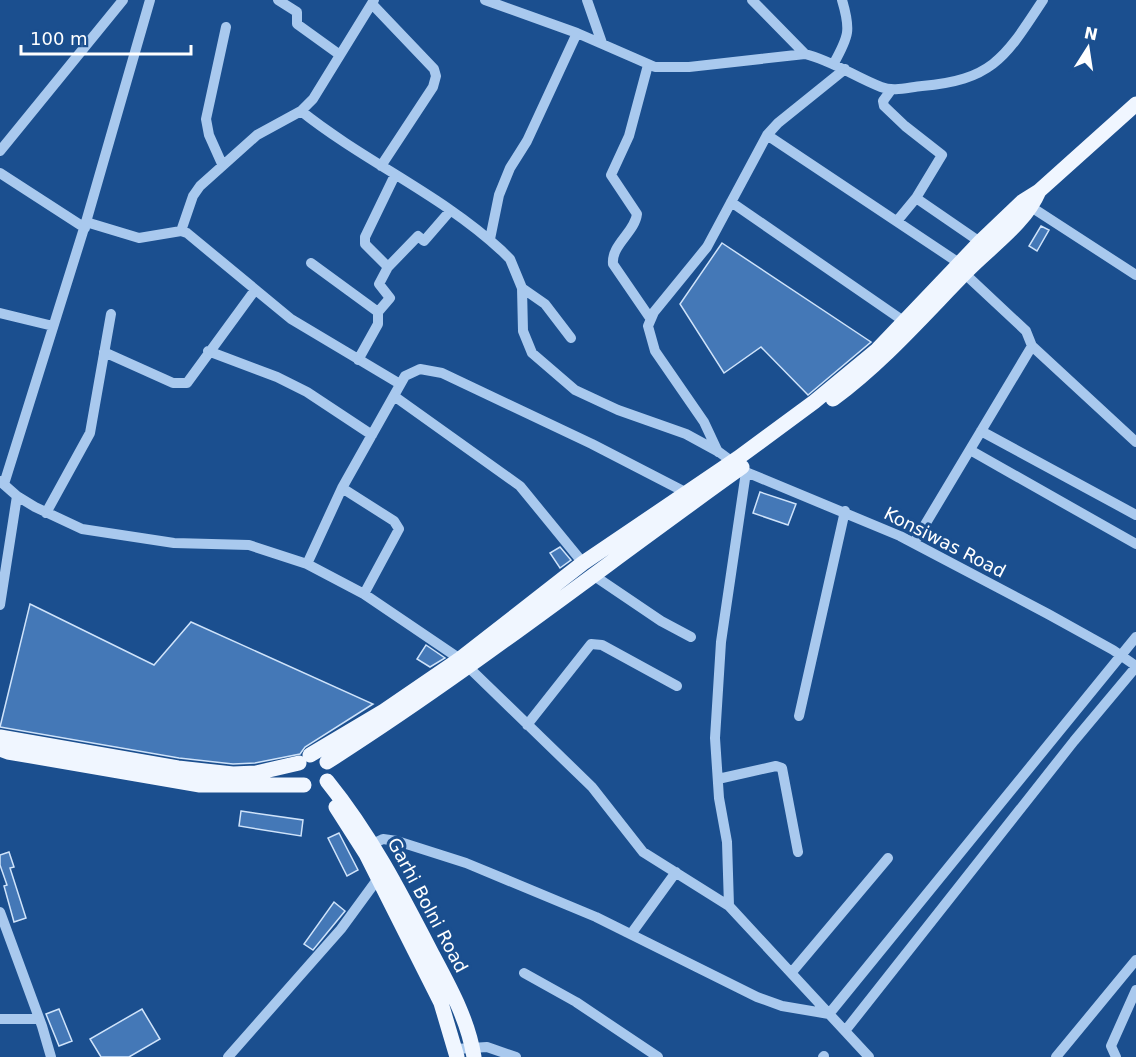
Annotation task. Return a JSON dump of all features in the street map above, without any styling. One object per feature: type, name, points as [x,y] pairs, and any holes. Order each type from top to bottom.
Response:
[{"type":"main road","points":[[327,762],[464,663],[685,492],[739,467],[877,350],[1039,191],[1136,104]]},
{"type":"main road","points":[[588,569],[739,467],[856,383],[897,346],[962,268],[980,242],[1027,204]]},
{"type":"main road","points":[[304,785],[297,775],[305,759],[464,663]]},
{"type":"main road","points":[[0,737],[178,768],[233,774],[256,773],[305,759],[322,758],[327,762],[330,775],[325,783],[304,785],[200,785],[0,749]]},
{"type":"main road","name":"Garhi Bolni Road","points":[[325,783],[368,846],[456,1001],[474,1052]]},
{"type":"main road","name":"Garhi Bolni Road","points":[[382,873],[441,1003],[456,1053]]},
{"type":"street","points":[[0,151],[123,0]]},
{"type":"street","points":[[150,0],[86,225],[2,483],[17,496],[69,525],[96,533],[174,543],[238,543],[307,564],[364,594],[464,663],[602,798],[643,852],[729,906],[869,1057]]},
{"type":"street","points":[[278,0],[297,12],[297,24],[340,55]]},
{"type":"street","points":[[485,0],[577,33],[648,65],[677,68],[805,54],[834,63],[891,90],[962,80],[990,68],[1017,39],[1043,0]]},
{"type":"street","points":[[587,0],[602,44]]},
{"type":"street","points":[[752,0],[805,54]]},
{"type":"street","points":[[834,63],[848,37],[849,25],[842,0]]},
{"type":"street","points":[[181,231],[197,190],[222,164],[257,135],[301,111],[313,99],[373,2],[434,69],[436,76],[433,87],[381,166]]},
{"type":"street","points":[[222,164],[209,135],[206,119],[226,27]]},
{"type":"street","points":[[490,239],[499,195],[510,168],[527,141],[577,33]]},
{"type":"street","points":[[648,65],[629,136],[611,175],[637,214],[634,224],[613,255],[613,264],[650,318]]},
{"type":"street","points":[[718,452],[704,422],[655,351],[648,334],[650,318],[707,247],[767,135],[778,123],[845,69]]},
{"type":"street","points":[[891,90],[883,101],[884,106],[905,126],[942,154],[916,198],[897,221]]},
{"type":"street","points":[[301,111],[336,139],[450,210],[490,239],[510,259],[522,288],[522,323],[525,339],[532,353],[554,374],[590,398],[686,434],[718,452]]},
{"type":"street","points":[[767,135],[897,221],[962,268],[1026,331],[1032,346],[1136,442]]},
{"type":"street","points":[[0,173],[86,225],[139,238],[181,231],[203,244],[255,290],[300,325],[400,384]]},
{"type":"street","points":[[388,267],[365,244],[364,237],[395,175]]},
{"type":"street","points":[[916,198],[980,242]]},
{"type":"street","points":[[731,202],[905,322]]},
{"type":"street","points":[[1027,204],[1136,275]]},
{"type":"street","points":[[358,360],[378,324],[378,312],[390,298],[379,284],[388,267],[418,236],[424,241],[450,210]]},
{"type":"street","points":[[311,263],[378,312]]},
{"type":"street","points":[[522,288],[545,304],[570,338]]},
{"type":"street","points":[[104,352],[182,385],[189,381],[208,351],[255,290]]},
{"type":"street","points":[[0,313],[53,326]]},
{"type":"street","points":[[46,513],[90,433],[111,314]]},
{"type":"street","points":[[914,543],[1032,346]]},
{"type":"street","points":[[208,351],[277,377],[307,392],[372,435]]},
{"type":"street","points":[[307,564],[342,488],[400,384],[405,376],[413,371],[442,373],[592,444],[685,492]]},
{"type":"street","points":[[394,396],[520,486],[588,569],[661,621],[691,637]]},
{"type":"street","points":[[981,431],[1136,515]]},
{"type":"street","points":[[970,450],[1136,544]]},
{"type":"street","name":"Konsiwas Road","points":[[718,452],[739,467],[845,511],[914,543],[1121,656],[1136,667]]},
{"type":"street","points":[[729,906],[727,842],[715,738],[721,642],[739,467]]},
{"type":"street","points":[[342,488],[394,521],[399,529],[364,594]]},
{"type":"street","points":[[0,605],[17,496]]},
{"type":"street","points":[[799,716],[845,511]]},
{"type":"street","points":[[829,1014],[1136,637]]},
{"type":"street","points":[[527,725],[591,644],[602,645],[677,686]]},
{"type":"street","points":[[845,1031],[1067,750],[1136,667]]},
{"type":"street","points":[[718,779],[776,766],[782,768],[798,852]]},
{"type":"street","points":[[368,846],[383,840],[397,841],[466,863],[631,934],[757,997],[782,1006],[829,1014]]},
{"type":"street","points":[[792,972],[888,858]]},
{"type":"street","points":[[631,934],[676,872]]},
{"type":"street","points":[[228,1057],[341,929],[382,873]]},
{"type":"street","points":[[0,912],[3,930],[39,1019],[51,1057]]},
{"type":"street","points":[[898,929],[914,943]]},
{"type":"street","points":[[1056,1057],[1136,960]]},
{"type":"street","points":[[524,973],[585,1008],[658,1057]]},
{"type":"street","points":[[1116,1057],[1111,1046],[1136,990]]},
{"type":"street","points":[[0,1019],[39,1019]]},
{"type":"street","points":[[456,1053],[496,1048],[516,1057]]},
{"type":"building","points":[[1041,226],[1049,230],[1037,251],[1029,246]]},
{"type":"building","points":[[722,243],[871,342],[808,395],[761,347],[724,373],[680,304]]},
{"type":"building","points":[[760,492],[796,504],[788,525],[753,513]]},
{"type":"building","points":[[560,547],[571,560],[560,568],[550,553]]},
{"type":"building","points":[[30,604],[154,665],[191,622],[373,704],[305,747],[300,754],[255,763],[233,764],[179,758],[0,727]]},
{"type":"building","points":[[426,645],[445,658],[430,667],[417,659]]},
{"type":"building","points":[[241,811],[303,820],[301,836],[239,826]]},
{"type":"building","points":[[339,833],[358,870],[347,876],[328,838]]},
{"type":"building","points":[[9,852],[14,867],[10,868],[26,918],[14,922],[4,886],[7,885],[0,865],[0,855]]},
{"type":"building","points":[[334,902],[345,911],[313,950],[304,944]]},
{"type":"building","points":[[59,1009],[72,1041],[59,1046],[46,1014]]},
{"type":"building","points":[[142,1009],[160,1039],[129,1057],[101,1057],[90,1039]]}]
